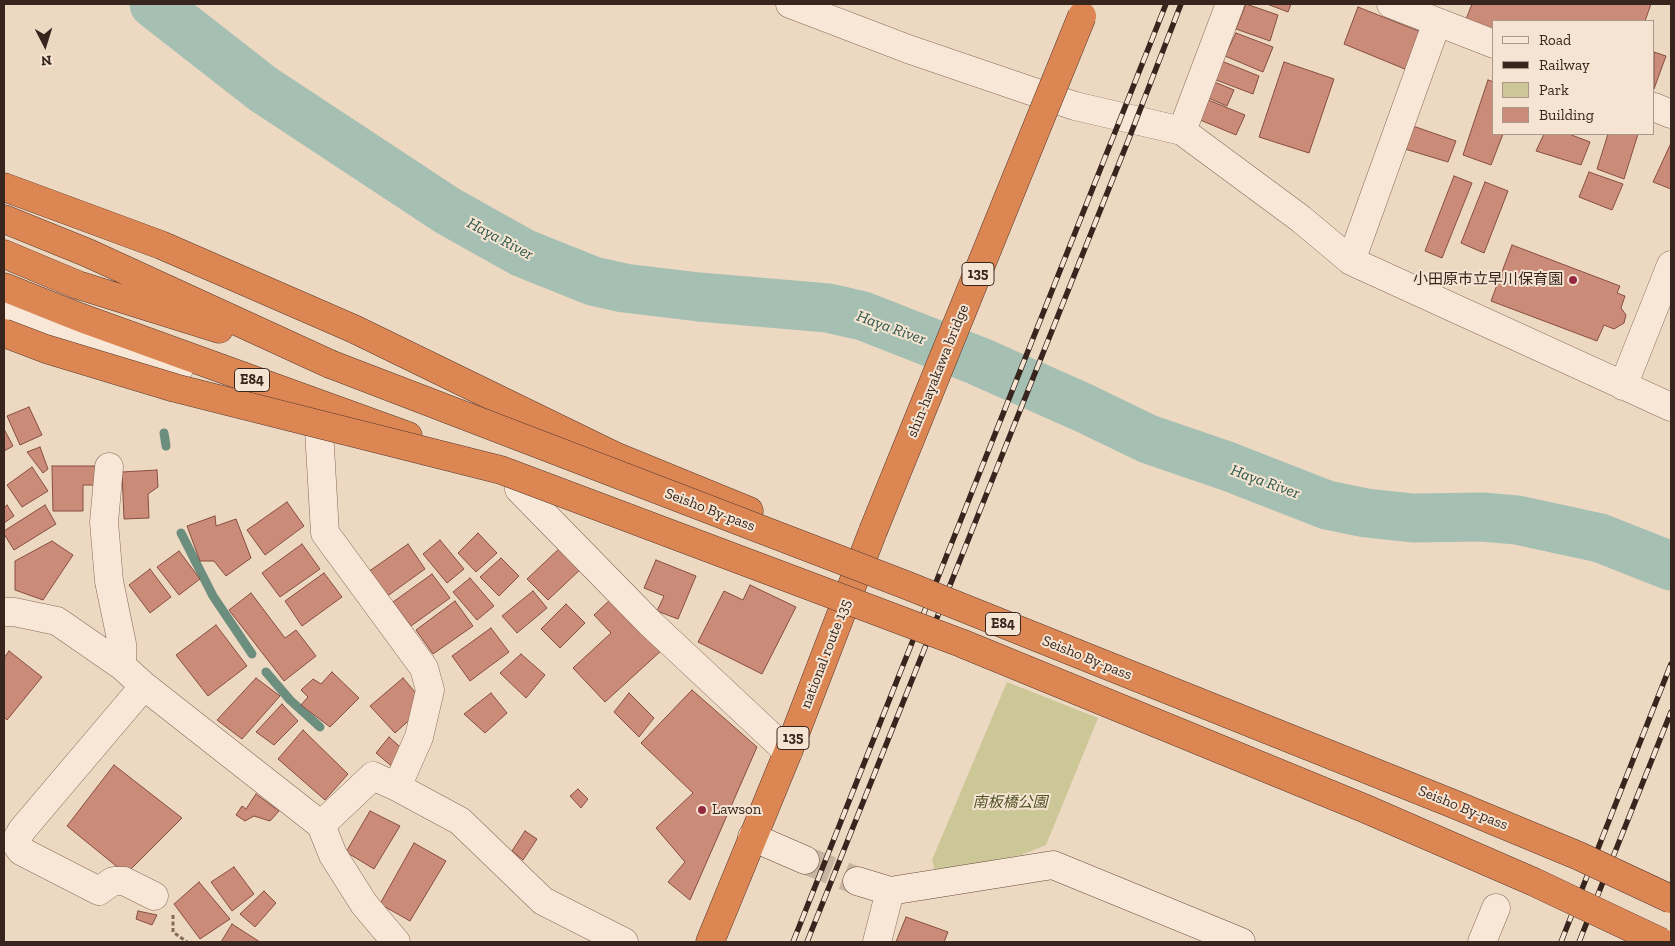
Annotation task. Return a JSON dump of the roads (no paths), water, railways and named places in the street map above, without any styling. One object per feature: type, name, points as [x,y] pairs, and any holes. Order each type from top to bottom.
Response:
[{"type":"highway","name":"shin-hayakawa bridge","points":[[873,532],[1085,10]]},
{"type":"highway","points":[[4,187],[161,245],[354,329],[617,457],[864,558]]},
{"type":"highway","name":"E84","points":[[4,219],[88,253],[330,364]]},
{"type":"highway","name":"E84","points":[[4,254],[78,285],[330,364]]},
{"type":"highway","name":"E84","points":[[4,288],[510,479],[979,651],[1366,809],[1534,882],[1661,942]]},
{"type":"highway","name":"E84","points":[[4,333],[46,349],[175,388],[510,479]]},
{"type":"highway","name":"Seisho By-pass","points":[[330,364],[906,585],[1464,808],[1579,856],[1671,899]]},
{"type":"highway","name":"national route 135","points":[[710,942],[788,752],[873,532]]},
{"type":"street","points":[[790,4],[908,49],[1076,106],[1182,131],[1302,219],[1351,261],[1671,407]]},
{"type":"street","points":[[1182,131],[1230,4]]},
{"type":"street","points":[[1391,4],[1492,43]]},
{"type":"street","points":[[1351,261],[1437,22]]},
{"type":"street","points":[[1655,108],[1671,114]]},
{"type":"street","points":[[1623,386],[1671,265]]},
{"type":"street","points":[[4,308],[510,479],[842,613]]},
{"type":"street","points":[[318,413],[325,533],[424,668],[430,690],[419,737],[397,787]]},
{"type":"street","points":[[109,467],[104,522],[109,582],[122,644],[122,666]]},
{"type":"street","points":[[510,479],[650,623],[788,752]]},
{"type":"street","points":[[7,607],[57,621],[122,666],[144,686],[321,825],[333,855],[364,904],[396,942]]},
{"type":"street","points":[[144,686],[22,830],[15,842],[21,851],[99,891],[113,880],[124,881],[154,896]]},
{"type":"street","points":[[321,825],[373,776],[460,821],[543,901],[624,942]]},
{"type":"street","points":[[752,837],[805,860]]},
{"type":"street","points":[[857,881],[890,891],[1053,865],[1241,942]]},
{"type":"street","points":[[877,942],[890,891]]},
{"type":"street","points":[[1482,942],[1496,908]]},
{"type":"waterway","name":"Haya River","points":[[154,4],[263,89],[448,211],[523,253],[593,281],[624,288],[699,297],[828,308],[863,316],[978,361],[1148,439],[1227,466],[1327,505],[1366,513],[1413,518],[1482,517],[1517,520],[1600,538],[1671,566]]},
{"type":"waterway","points":[[164,433],[166,446]]},
{"type":"waterway","points":[[181,533],[213,596],[252,654]]},
{"type":"waterway","points":[[266,672],[290,700],[320,727]]},
{"type":"tunnel","points":[[805,860],[857,881]]},
{"type":"railway","points":[[793,942],[1166,4]]},
{"type":"railway","points":[[807,942],[1128,141],[1181,4]]},
{"type":"railway","points":[[1561,942],[1671,664]]},
{"type":"railway","points":[[1579,942],[1671,712]]},
{"type":"place","name":"小田原市立早川保育園","points":[[1573,280]]},
{"type":"place","name":"Lawson","points":[[702,810]]},
{"type":"park label","name":"南板橋公園","points":[[1010,803]]}]
